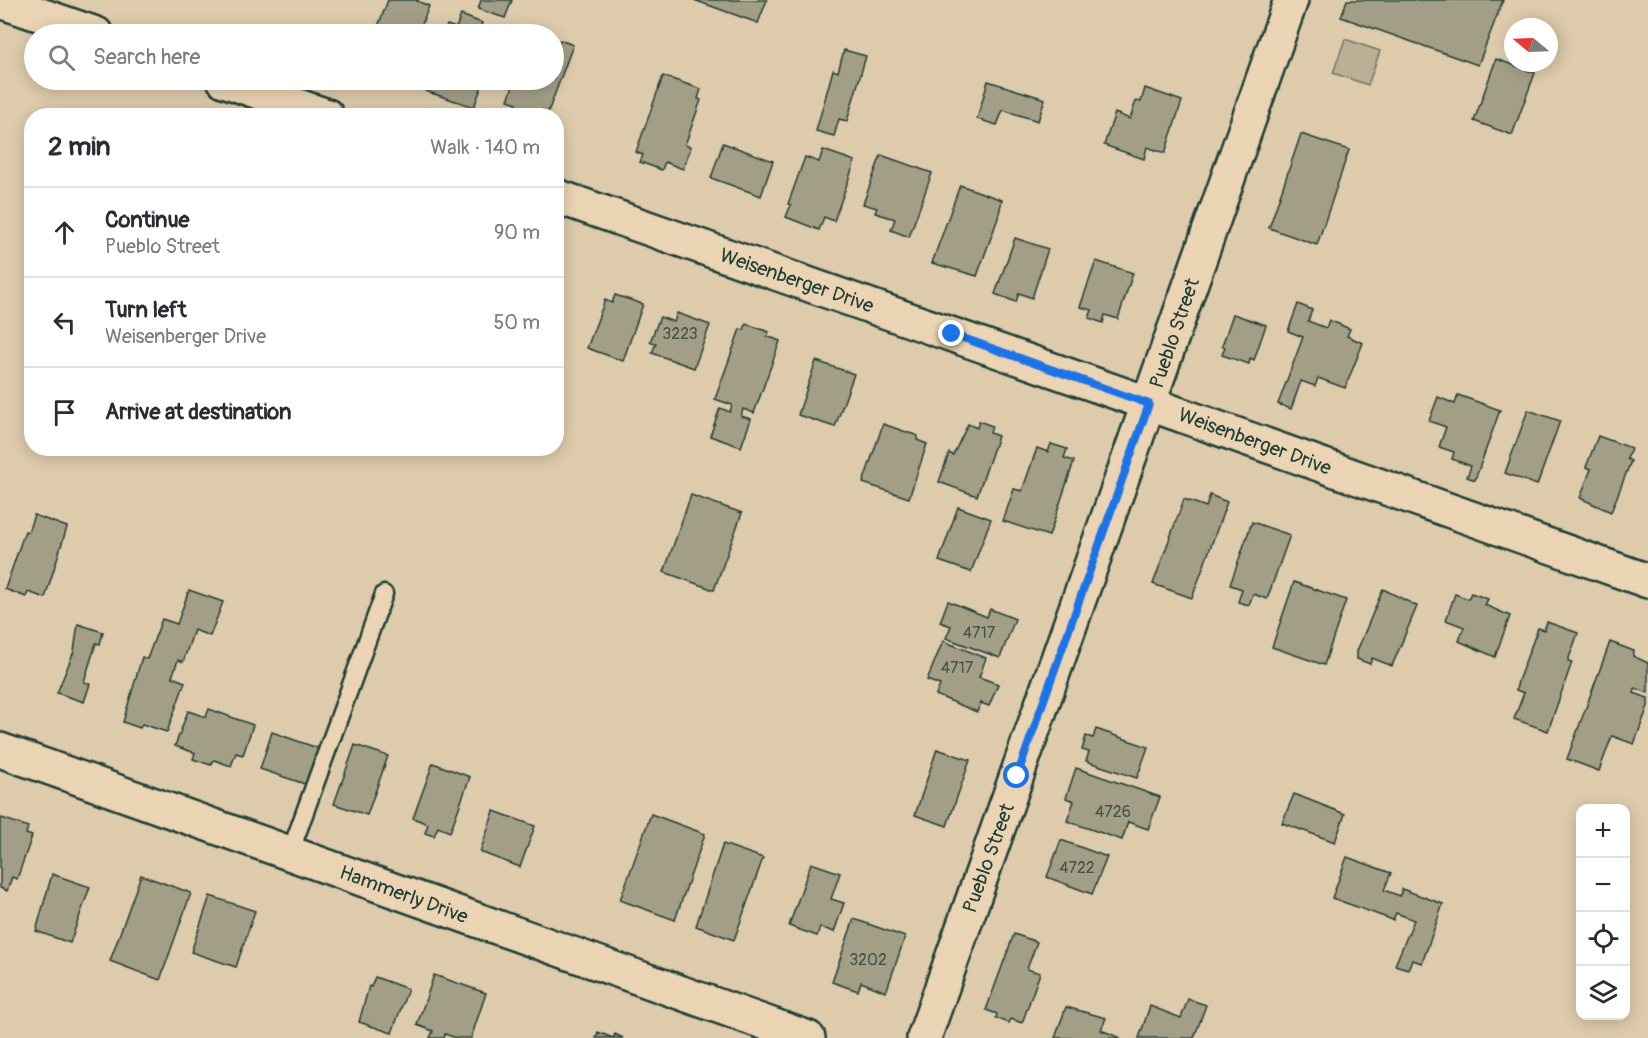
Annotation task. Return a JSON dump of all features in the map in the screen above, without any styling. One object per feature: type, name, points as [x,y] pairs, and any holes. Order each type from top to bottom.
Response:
[{"type":"street","name":"Pueblo Street","points":[[924,1038],[1291,0]]},
{"type":"street","points":[[0,1],[67,24]]},
{"type":"street","points":[[253,90],[304,108]]},
{"type":"street","name":"Weisenberger Drive","points":[[564,199],[1648,581]]},
{"type":"street","name":"Hammerly Drive","points":[[0,750],[808,1038]]},
{"type":"lane","points":[[290,853],[384,594]]},
{"type":"shaded area","points":[[1345,39],[1380,51],[1368,85],[1333,73]]},
{"type":"building","points":[[388,0],[418,0],[429,6],[422,24],[379,24]]},
{"type":"building","points":[[481,0],[512,0],[505,18],[478,9]]},
{"type":"building","points":[[694,0],[767,0],[758,23]]},
{"type":"building","points":[[1347,0],[1503,0],[1478,65],[1341,17]]},
{"type":"building","points":[[461,15],[482,23],[482,24],[458,24]]},
{"type":"building","points":[[564,42],[573,45],[564,69]]},
{"type":"building","points":[[844,50],[866,56],[847,121],[839,119],[834,136],[816,131],[833,70],[838,72]]},
{"type":"building","points":[[1496,59],[1504,62],[1504,72],[1535,73],[1512,135],[1474,121]]},
{"type":"building","points":[[663,76],[701,89],[698,99],[701,100],[685,145],[691,147],[683,169],[665,162],[662,170],[640,162],[643,155],[636,152]]},
{"type":"building","points":[[988,81],[1045,99],[1038,121],[1003,110],[997,125],[977,119]]},
{"type":"building","points":[[1145,88],[1182,101],[1165,153],[1147,147],[1144,159],[1104,145],[1115,113],[1130,119],[1136,101],[1141,102]]},
{"type":"building","points":[[425,90],[480,90],[474,107]]},
{"type":"building","points":[[512,90],[556,90],[550,108],[516,108],[517,103],[508,100]]},
{"type":"building","points":[[1301,134],[1349,150],[1317,245],[1269,228]]},
{"type":"building","points":[[723,143],[773,161],[761,196],[711,178]]},
{"type":"building","points":[[823,150],[855,161],[834,221],[824,217],[819,230],[786,217],[791,205],[788,204],[805,157],[819,162]]},
{"type":"building","points":[[881,155],[932,173],[909,237],[891,230],[895,219],[875,213],[877,208],[863,204]]},
{"type":"building","points":[[960,185],[1002,200],[998,218],[977,276],[932,263]]},
{"type":"building","points":[[1015,238],[1048,249],[1032,298],[1019,293],[1016,302],[995,294]]},
{"type":"building","points":[[1096,261],[1133,273],[1118,319],[1105,315],[1103,323],[1089,318],[1092,310],[1080,307]]},
{"type":"building","points":[[615,295],[643,304],[623,361],[587,348],[605,300],[612,303]]},
{"type":"building","points":[[1298,304],[1312,310],[1308,321],[1326,328],[1329,320],[1350,329],[1347,336],[1363,343],[1345,388],[1318,378],[1315,386],[1301,381],[1291,409],[1278,404],[1303,337],[1288,331]]},
{"type":"building","points":[[677,313],[710,325],[694,368],[652,353],[656,343],[650,342],[660,317],[674,322]]},
{"type":"building","points":[[1233,314],[1266,325],[1254,360],[1250,358],[1249,364],[1222,355],[1225,347],[1222,346]]},
{"type":"building","points":[[746,324],[769,332],[767,336],[780,341],[754,413],[743,409],[741,416],[751,419],[741,447],[710,436],[720,408],[730,412],[732,405],[715,399],[740,329],[744,330]]},
{"type":"building","points":[[816,361],[854,374],[835,427],[798,415]]},
{"type":"building","points":[[1458,395],[1500,410],[1475,480],[1467,477],[1471,466],[1452,459],[1454,452],[1439,447],[1446,427],[1429,421],[1438,397],[1455,404]]},
{"type":"building","points":[[1528,410],[1560,421],[1537,485],[1505,473]]},
{"type":"building","points":[[979,421],[992,426],[990,433],[998,436],[977,496],[939,482],[949,453],[953,455],[968,424],[977,428]]},
{"type":"building","points":[[883,424],[918,436],[917,440],[927,444],[909,498],[863,483]]},
{"type":"building","points":[[1598,436],[1631,448],[1627,459],[1631,461],[1611,512],[1580,498],[1591,469],[1586,467]]},
{"type":"building","points":[[1051,444],[1067,449],[1064,458],[1074,461],[1049,536],[1003,521],[1014,489],[1022,491],[1037,448],[1048,452]]},
{"type":"building","points":[[691,495],[742,513],[714,590],[664,572]]},
{"type":"building","points":[[1210,495],[1227,502],[1192,598],[1153,584],[1184,499],[1206,507]]},
{"type":"building","points":[[958,507],[991,519],[971,572],[939,561]]},
{"type":"building","points":[[34,515],[67,527],[45,598],[28,592],[26,597],[5,589],[25,531],[28,532]]},
{"type":"building","points":[[1252,522],[1290,535],[1267,599],[1253,594],[1249,605],[1238,602],[1242,589],[1230,585]]},
{"type":"building","points":[[1294,582],[1346,600],[1324,665],[1272,647]]},
{"type":"building","points":[[1383,589],[1417,606],[1392,666],[1372,658],[1370,664],[1357,659],[1357,651]]},
{"type":"building","points":[[189,590],[223,602],[210,636],[194,630],[183,662],[178,660],[172,677],[185,682],[167,732],[142,724],[140,728],[123,722],[142,657],[147,659],[162,619],[177,624]]},
{"type":"building","points":[[1471,593],[1488,599],[1485,605],[1510,616],[1495,657],[1459,641],[1464,627],[1446,620],[1455,594],[1468,599]]},
{"type":"building","points":[[948,601],[987,617],[990,609],[1015,619],[1000,658],[946,638],[951,626],[940,622]]},
{"type":"building","points":[[1547,622],[1578,633],[1568,661],[1572,662],[1548,731],[1514,719],[1524,693],[1516,690],[1518,681],[1538,628],[1544,630]]},
{"type":"building","points":[[78,624],[103,632],[100,644],[96,643],[84,682],[90,684],[84,702],[57,693],[74,651]]},
{"type":"building","points":[[943,641],[986,658],[979,677],[998,684],[989,706],[981,703],[977,712],[936,695],[940,685],[927,680]]},
{"type":"building","points":[[1610,642],[1634,651],[1633,656],[1648,663],[1648,693],[1635,688],[1634,693],[1648,698],[1648,706],[1634,744],[1612,736],[1599,771],[1567,759]]},
{"type":"building","points":[[209,709],[253,725],[243,755],[236,753],[231,766],[214,760],[211,765],[193,759],[195,753],[175,746],[188,711],[206,717]]},
{"type":"building","points":[[1096,729],[1148,747],[1137,778],[1086,761],[1089,752],[1082,750],[1086,736],[1093,738]]},
{"type":"building","points":[[272,732],[323,750],[311,786],[260,769]]},
{"type":"building","points":[[355,745],[388,756],[367,815],[334,804]]},
{"type":"building","points":[[937,749],[970,760],[947,826],[915,815]]},
{"type":"building","points":[[433,763],[470,777],[450,832],[438,827],[434,836],[425,833],[428,824],[413,818]]},
{"type":"building","points":[[1076,768],[1160,797],[1148,829],[1128,822],[1122,840],[1067,821],[1074,801],[1066,798]]},
{"type":"building","points":[[1294,794],[1345,814],[1335,842],[1282,823]]},
{"type":"building","points":[[494,811],[535,826],[520,867],[480,852]]},
{"type":"building","points":[[651,814],[705,834],[675,920],[620,900]]},
{"type":"building","points":[[2,818],[28,827],[26,834],[32,836],[17,879],[12,877],[7,891],[0,888],[0,823]]},
{"type":"building","points":[[1061,840],[1107,857],[1092,894],[1047,877]]},
{"type":"building","points":[[723,844],[763,858],[734,940],[696,926]]},
{"type":"building","points":[[1347,857],[1391,873],[1384,890],[1400,896],[1402,889],[1443,904],[1422,963],[1412,960],[1408,969],[1395,965],[1414,920],[1396,913],[1393,920],[1332,898]]},
{"type":"building","points":[[811,863],[840,873],[831,899],[844,903],[834,932],[820,927],[817,936],[789,926]]},
{"type":"building","points":[[52,874],[90,887],[70,943],[36,931]]},
{"type":"building","points":[[141,875],[191,893],[160,980],[110,961]]},
{"type":"building","points":[[210,896],[255,911],[236,967],[191,952]]},
{"type":"building","points":[[854,919],[905,937],[886,992],[861,982],[858,991],[832,982]]},
{"type":"building","points":[[1014,934],[1037,942],[1027,969],[1040,973],[1022,1023],[1011,1019],[1009,1023],[996,1018],[997,1014],[986,1010]]},
{"type":"building","points":[[434,975],[486,993],[471,1038],[456,1038],[445,1034],[444,1038],[430,1038],[433,1031],[417,1025]]},
{"type":"building","points":[[375,977],[408,989],[392,1033],[359,1022],[369,986],[371,987]]},
{"type":"building","points":[[1188,999],[1206,1005],[1194,1038],[1139,1038],[1150,1006],[1181,1018]]},
{"type":"building","points":[[1066,1007],[1106,1018],[1101,1030],[1121,1038],[1055,1038]]},
{"type":"building","points":[[598,1032],[613,1038],[596,1038]]},
{"type":"route","points":[[952,334],[1149,404],[1017,776]]}]
